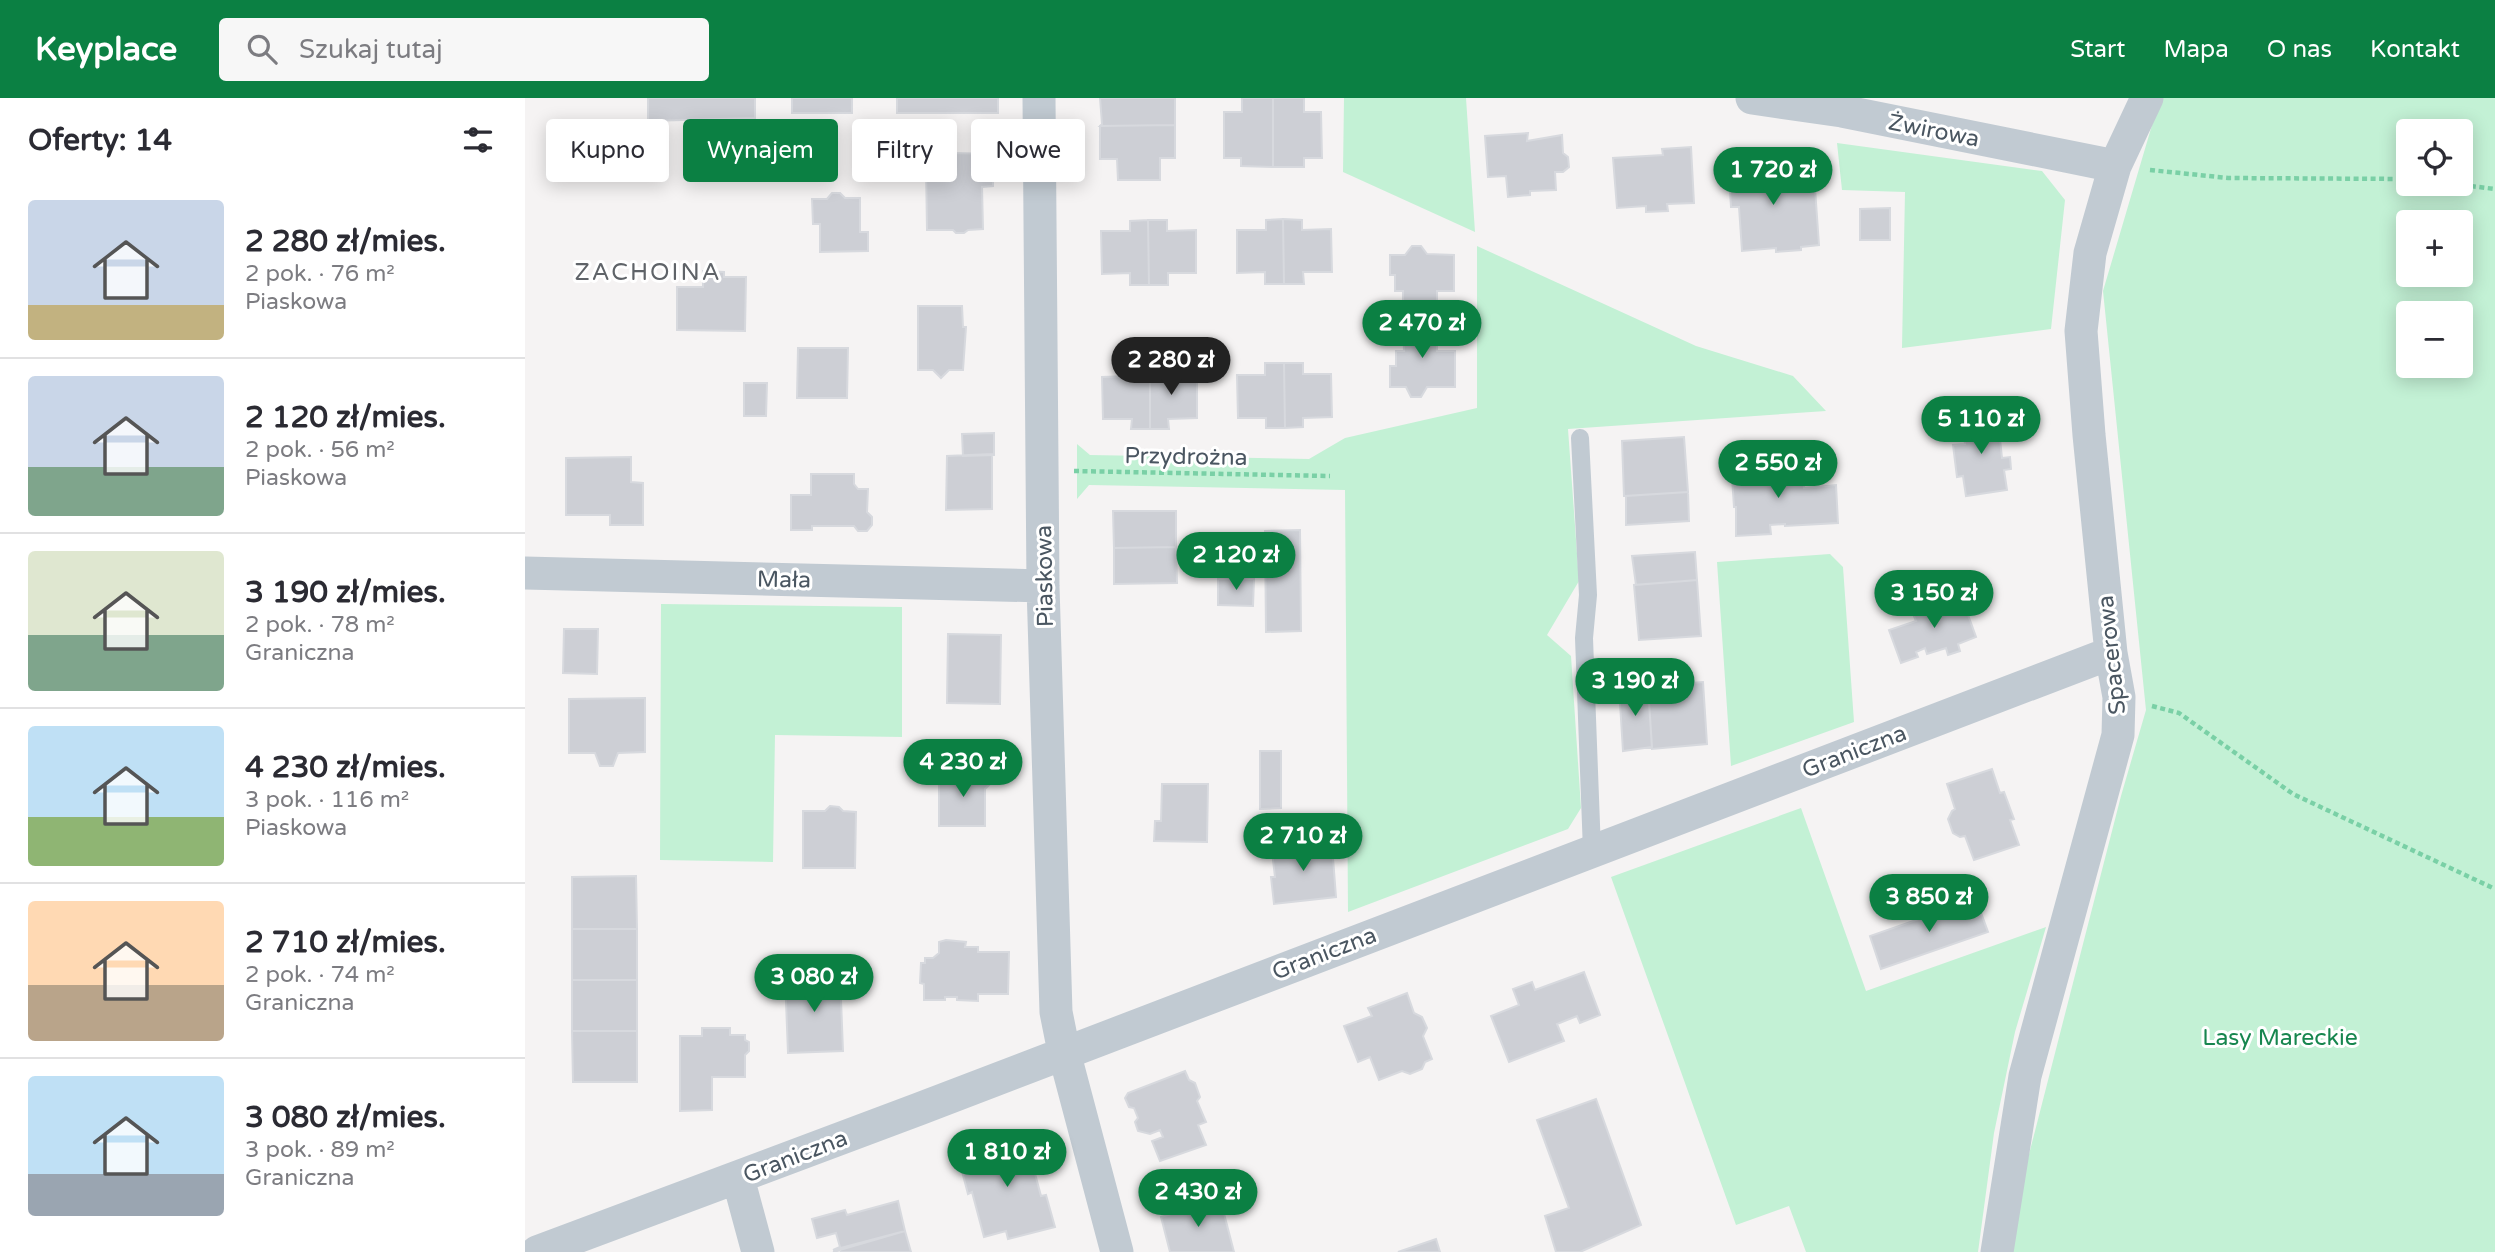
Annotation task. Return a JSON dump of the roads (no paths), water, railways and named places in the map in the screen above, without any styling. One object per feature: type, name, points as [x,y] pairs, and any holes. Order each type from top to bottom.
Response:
[{"type":"street","name":"Piaskowa","points":[[1039,98],[1043,586],[1056,1012],[1117,1252]]},
{"type":"street","name":"Żwirowa","points":[[1752,98],[1842,111],[2115,166]]},
{"type":"street","name":"Spacerowa","points":[[1997,1252],[2025,1076],[2118,735],[2119,697],[2111,653],[2088,435],[2081,331],[2090,253],[2115,166],[2147,98]]},
{"type":"street","name":"Mała","points":[[525,573],[1043,586]]},
{"type":"street","name":"Graniczna","points":[[537,1252],[738,1178],[2111,653]]},
{"type":"street","points":[[738,1178],[758,1252]]},
{"type":"lane","points":[[1580,438],[1588,595],[1584,638],[1592,851]]},
{"type":"district","name":"ZACHOINA","points":[[648,272]]},
{"type":"park label","name":"Lasy Mareckie","points":[[2280,1037]]}]
